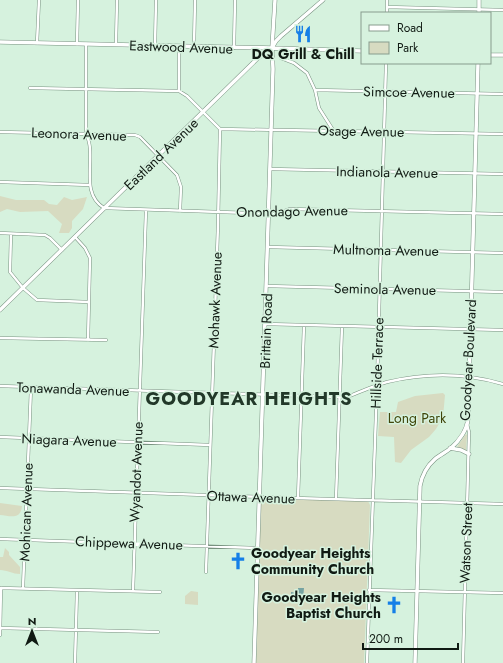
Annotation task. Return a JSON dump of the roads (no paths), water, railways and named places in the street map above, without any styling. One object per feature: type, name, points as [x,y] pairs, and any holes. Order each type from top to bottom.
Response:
[{"type":"street","points":[[37,43],[39,0]]},
{"type":"street","points":[[77,44],[78,0]]},
{"type":"street","points":[[116,45],[117,0]]},
{"type":"street","points":[[155,46],[156,0]]},
{"type":"street","points":[[194,47],[196,0]]},
{"type":"street","points":[[234,48],[235,0]]},
{"type":"street","name":"Brittain Road","points":[[254,663],[266,324],[273,69],[272,48],[275,0]]},
{"type":"street","name":"Eastland Avenue","points":[[0,310],[258,58],[272,48],[281,36],[323,0]]},
{"type":"street","points":[[387,0],[387,12]]},
{"type":"street","points":[[479,11],[480,0]]},
{"type":"street","points":[[387,7],[479,11],[503,10]]},
{"type":"street","name":"Eastwood Avenue","points":[[0,42],[272,48],[361,52]]},
{"type":"street","points":[[86,44],[86,134],[90,144],[90,185],[96,201],[104,208]]},
{"type":"street","points":[[179,91],[180,47]]},
{"type":"street","points":[[491,55],[503,55]]},
{"type":"street","points":[[281,58],[294,63],[303,69],[309,76],[315,90],[318,108],[333,130]]},
{"type":"street","name":"Hillside Terrace","points":[[367,663],[377,386],[386,64]]},
{"type":"street","name":"Goodyear Boulevard","points":[[415,663],[420,486],[427,469],[460,438],[467,423],[478,64]]},
{"type":"street","points":[[30,88],[179,91],[204,112],[220,129]]},
{"type":"street","name":"Simcoe Avenue","points":[[315,90],[503,94]]},
{"type":"street","name":"Osage Avenue","points":[[220,129],[503,134]]},
{"type":"street","name":"Mohawk Avenue","points":[[206,572],[220,129]]},
{"type":"street","name":"Leonora Avenue","points":[[0,132],[138,136],[142,138],[173,170],[178,178],[181,188],[180,211]]},
{"type":"street","name":"Indianola Avenue","points":[[270,169],[503,174]]},
{"type":"street","points":[[0,182],[90,185]]},
{"type":"street","name":"Onondago Avenue","points":[[104,208],[269,214],[279,213],[290,209],[503,214]]},
{"type":"street","name":"Wyandot Avenue","points":[[133,591],[135,493],[146,210]]},
{"type":"street","points":[[0,233],[45,235],[62,250]]},
{"type":"street","points":[[11,234],[10,272],[23,288],[35,299],[89,302]]},
{"type":"street","points":[[75,238],[87,251],[90,258],[88,340]]},
{"type":"street","name":"Multnoma Avenue","points":[[268,247],[503,253]]},
{"type":"street","name":"Seminola Avenue","points":[[267,286],[503,292]]},
{"type":"street","points":[[266,324],[503,330]]},
{"type":"street","points":[[298,498],[304,325]]},
{"type":"street","points":[[336,499],[342,326]]},
{"type":"street","points":[[0,338],[106,340]]},
{"type":"street","name":"Tonawanda Avenue","points":[[0,386],[139,392],[340,397],[400,380],[428,376],[469,377],[503,384]]},
{"type":"street","name":"Mohican Avenue","points":[[24,588],[30,388]]},
{"type":"street","name":"Watson Street","points":[[463,663],[469,432],[467,423]]},
{"type":"street","name":"Niagara Avenue","points":[[0,437],[210,445]]},
{"type":"street","points":[[450,448],[461,450],[468,454]]},
{"type":"street","name":"Ottawa Avenue","points":[[0,488],[503,504]]},
{"type":"street","name":"Chippewa Avenue","points":[[0,539],[258,548]]},
{"type":"street","points":[[0,635],[0,588],[160,592]]},
{"type":"street","points":[[75,663],[77,590]]},
{"type":"street","points":[[370,590],[503,593]]},
{"type":"street","points":[[0,628],[158,632]]},
{"type":"water","points":[[298,588],[304,588],[303,599],[291,599],[291,592],[298,593]]},
{"type":"place","name":"DQ Grill & Chill","points":[[303,34]]},
{"type":"place","name":"Goodyear Heights Community Church","points":[[238,561]]},
{"type":"place","name":"Goodyear Heights Baptist Church","points":[[394,605]]},
{"type":"district","name":"GOODYEAR HEIGHTS","points":[[249,399]]},
{"type":"park label","name":"Long Park","points":[[417,418]]}]
